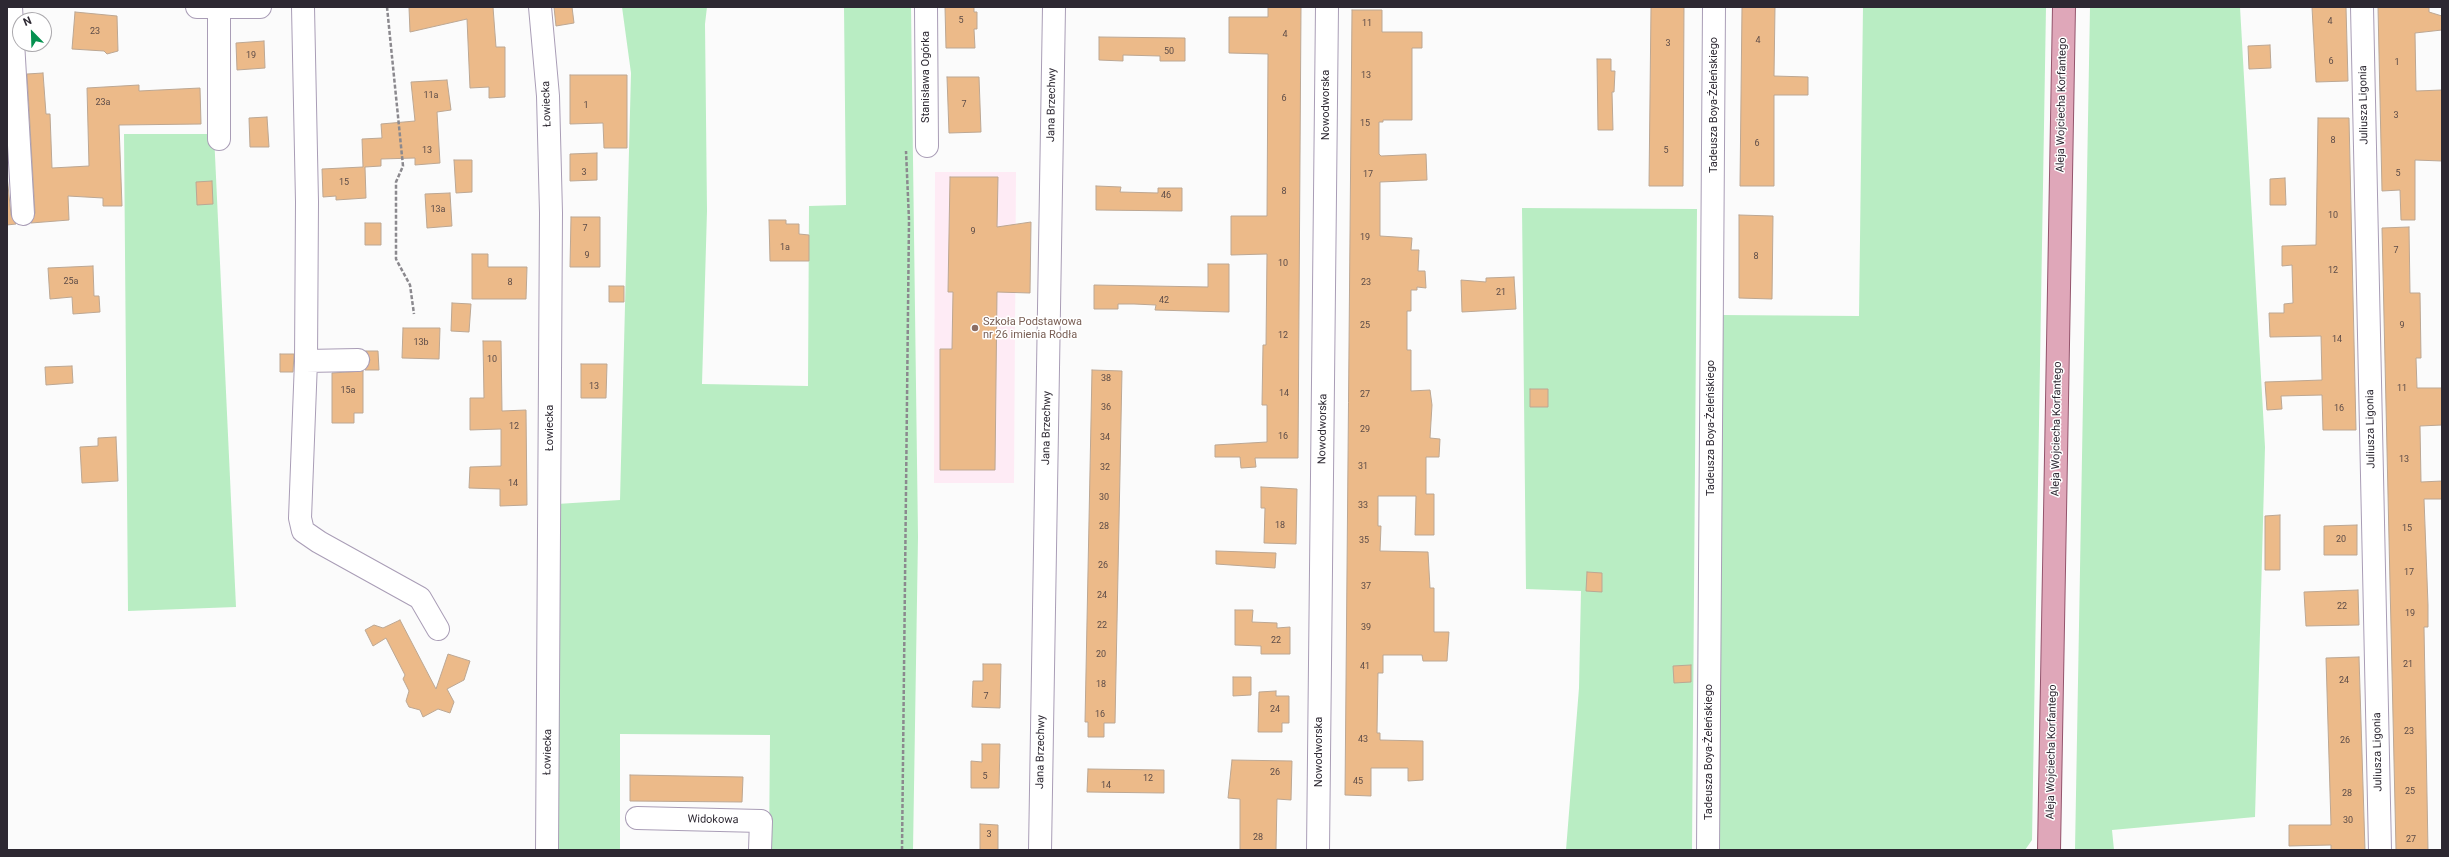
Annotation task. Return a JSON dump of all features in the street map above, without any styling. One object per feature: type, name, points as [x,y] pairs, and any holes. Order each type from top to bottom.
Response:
[{"type":"main road","name":"Aleja Wojciecha Korfantego","points":[[2049,850],[2064,7]]},
{"type":"street","points":[[12,7],[23,214]]},
{"type":"street","points":[[219,139],[210,8],[260,7]]},
{"type":"street","points":[[303,7],[307,202],[306,361],[300,518],[303,531],[420,598],[438,629]]},
{"type":"street","name":"Łowiecka","points":[[540,7],[548,96],[551,213],[547,850]]},
{"type":"street","name":"Stanisława Ogórka","points":[[916,146],[926,7]]},
{"type":"street","name":"Jana Brzechwy","points":[[1040,850],[1054,7]]},
{"type":"street","name":"Nowodworska","points":[[1318,850],[1327,7]]},
{"type":"street","name":"Tadeusza Boya-Żeleńskiego","points":[[1708,850],[1714,7]]},
{"type":"street","name":"Juliusza Ligonia","points":[[2362,7],[2380,850]]},
{"type":"street","points":[[306,361],[358,360]]},
{"type":"street","name":"Widokowa","points":[[637,818],[761,821],[760,850]]},
{"type":"path","points":[[386,7],[403,166],[396,182],[396,259],[410,284],[414,314]]},
{"type":"path","points":[[902,850],[909,251],[916,146]]},
{"type":"shaded area","name":"Szkoła Podstawowa nr 26 imienia Rodła","points":[[935,172],[1016,172],[1014,483],[934,483]]},
{"type":"green space","points":[[622,7],[707,7],[705,24],[707,211],[702,384],[808,386],[809,206],[846,205],[844,7],[911,7],[918,537],[913,850],[769,850],[770,735],[620,734],[620,850],[559,850],[557,504],[620,500],[631,73]]},
{"type":"green space","points":[[1863,7],[2046,7],[2032,840],[2025,850],[1716,850],[1721,315],[1859,316]]},
{"type":"green space","points":[[2090,7],[2240,7],[2265,447],[2255,817],[2112,830],[2114,850],[2075,850]]},
{"type":"green space","points":[[124,134],[214,134],[236,607],[128,611]]},
{"type":"green space","points":[[1522,208],[1697,209],[1692,850],[1566,850],[1579,688],[1581,591],[1526,589]]},
{"type":"building","points":[[409,7],[493,7],[496,47],[505,47],[505,97],[489,98],[489,87],[470,88],[467,19],[410,32]]},
{"type":"building","points":[[554,7],[572,7],[574,23],[556,26]]},
{"type":"building","points":[[945,7],[974,7],[974,12],[977,12],[977,29],[974,29],[975,48],[946,48]]},
{"type":"building","points":[[1268,7],[1301,7],[1298,458],[1255,458],[1256,467],[1241,468],[1240,457],[1215,457],[1215,445],[1267,442],[1267,405],[1262,405],[1263,345],[1266,345],[1267,254],[1231,255],[1231,216],[1267,216],[1268,54],[1229,53],[1229,17],[1268,17]]},
{"type":"building","points":[[1651,7],[1684,7],[1683,186],[1649,186]]},
{"type":"building","points":[[1742,7],[1775,7],[1774,76],[1808,77],[1808,95],[1774,95],[1774,186],[1740,186]]},
{"type":"building","points":[[2312,7],[2346,7],[2348,81],[2316,82]]},
{"type":"building","points":[[2378,7],[2429,7],[2429,12],[2442,16],[2442,30],[2415,33],[2416,91],[2442,90],[2442,161],[2415,160],[2415,220],[2401,220],[2400,190],[2382,191]]},
{"type":"building","points":[[1352,10],[1382,10],[1382,32],[1422,32],[1422,48],[1412,48],[1412,120],[1383,120],[1383,122],[1379,122],[1379,154],[1381,156],[1426,154],[1427,180],[1380,182],[1380,236],[1412,238],[1411,250],[1419,250],[1418,271],[1425,271],[1426,288],[1417,287],[1417,290],[1411,290],[1411,311],[1407,311],[1407,350],[1411,350],[1411,391],[1430,390],[1432,405],[1430,438],[1440,439],[1439,457],[1426,457],[1426,494],[1434,494],[1434,535],[1415,535],[1416,496],[1378,496],[1378,526],[1381,526],[1380,551],[1428,552],[1430,588],[1434,588],[1434,632],[1449,632],[1447,661],[1423,661],[1422,655],[1383,655],[1383,673],[1378,673],[1377,733],[1380,733],[1380,740],[1423,741],[1423,780],[1408,781],[1408,768],[1371,768],[1371,796],[1345,795]]},
{"type":"building","points":[[75,12],[117,16],[118,51],[107,54],[104,51],[72,49]]},
{"type":"building","points":[[1099,37],[1185,38],[1185,61],[1160,61],[1160,56],[1123,55],[1123,61],[1099,60]]},
{"type":"building","points":[[264,41],[265,68],[237,70],[236,43]]},
{"type":"building","points":[[2270,45],[2271,68],[2249,69],[2248,46]]},
{"type":"building","points":[[1597,59],[1611,59],[1611,71],[1615,71],[1614,92],[1612,92],[1613,130],[1598,130]]},
{"type":"building","points":[[43,73],[46,114],[50,114],[52,168],[89,166],[87,88],[139,85],[139,91],[200,88],[201,124],[119,125],[122,206],[103,206],[103,198],[68,196],[69,220],[31,223],[35,213],[27,74]]},
{"type":"building","points":[[570,75],[627,75],[627,148],[604,148],[603,123],[570,124]]},
{"type":"building","points":[[947,77],[979,77],[981,132],[949,133]]},
{"type":"building","points":[[447,80],[451,110],[437,112],[440,163],[415,165],[415,158],[381,159],[381,166],[365,167],[366,198],[336,200],[336,196],[323,197],[322,169],[363,167],[362,139],[382,138],[381,124],[415,121],[411,82]]},
{"type":"building","points":[[267,117],[269,147],[250,147],[249,118]]},
{"type":"building","points":[[2318,118],[2349,118],[2356,430],[2323,430],[2322,395],[2281,396],[2282,409],[2267,410],[2265,382],[2322,380],[2321,336],[2270,337],[2269,313],[2284,313],[2284,304],[2293,303],[2292,265],[2282,266],[2282,246],[2316,245]]},
{"type":"building","points":[[597,153],[597,180],[570,181],[570,154]]},
{"type":"building","points":[[454,160],[472,160],[472,192],[456,193]]},
{"type":"building","points":[[7,176],[11,215],[16,224],[7,225]]},
{"type":"building","name":"Szkoła Podstawowa nr 26 imienia Rodła","points":[[950,177],[998,177],[997,227],[1031,222],[1030,293],[997,292],[995,470],[940,470],[940,349],[952,349],[953,292],[948,292]]},
{"type":"building","points":[[2285,178],[2286,205],[2270,205],[2270,179]]},
{"type":"building","points":[[212,181],[213,204],[197,205],[196,182]]},
{"type":"building","points":[[1096,186],[1121,187],[1120,192],[1158,193],[1158,188],[1182,188],[1182,211],[1096,210]]},
{"type":"building","points":[[450,193],[452,226],[427,228],[425,194]]},
{"type":"building","points":[[1739,215],[1773,216],[1772,299],[1739,298]]},
{"type":"building","points":[[571,217],[600,217],[600,267],[570,267]]},
{"type":"building","points":[[769,220],[786,220],[786,224],[799,224],[799,234],[809,235],[809,261],[770,261]]},
{"type":"building","points":[[365,223],[381,223],[381,245],[365,245]]},
{"type":"building","points":[[2409,227],[2410,293],[2420,293],[2421,358],[2416,358],[2417,388],[2442,388],[2442,425],[2420,426],[2421,482],[2442,481],[2442,499],[2424,499],[2428,605],[2428,627],[2424,627],[2428,850],[2396,850],[2382,228]]},
{"type":"building","points":[[472,254],[488,254],[488,267],[527,267],[526,299],[472,299]]},
{"type":"building","points":[[1208,264],[1229,264],[1229,312],[1155,310],[1156,305],[1134,304],[1118,304],[1118,309],[1094,309],[1094,285],[1208,287]]},
{"type":"building","points":[[93,266],[94,296],[99,296],[100,312],[73,314],[72,297],[50,299],[48,268]]},
{"type":"building","points":[[1514,277],[1516,309],[1462,312],[1461,280],[1486,282],[1486,278]]},
{"type":"building","points":[[609,286],[624,286],[624,302],[609,302]]},
{"type":"building","points":[[452,303],[471,304],[469,332],[451,331]]},
{"type":"building","points":[[403,328],[440,328],[439,359],[402,358]]},
{"type":"building","points":[[483,341],[501,341],[502,411],[526,410],[527,505],[500,506],[500,489],[469,488],[470,467],[501,466],[501,429],[470,430],[470,398],[484,398]]},
{"type":"building","points":[[366,351],[378,351],[379,370],[365,370],[370,360]]},
{"type":"building","points":[[280,354],[294,354],[293,372],[280,372]]},
{"type":"building","points":[[581,364],[607,364],[606,398],[581,398]]},
{"type":"building","points":[[72,366],[73,383],[46,385],[45,367]]},
{"type":"building","points":[[1092,370],[1122,371],[1115,723],[1104,723],[1104,737],[1088,737],[1088,722],[1085,722]]},
{"type":"building","points":[[363,371],[363,413],[354,413],[354,423],[332,423],[332,373]]},
{"type":"building","points":[[1530,389],[1548,389],[1548,407],[1530,407]]},
{"type":"building","points":[[116,437],[118,481],[82,483],[80,447],[98,446],[98,438]]},
{"type":"building","points":[[1261,487],[1297,489],[1296,544],[1264,543],[1265,508],[1261,508]]},
{"type":"building","points":[[2280,515],[2280,570],[2265,570],[2265,516]]},
{"type":"building","points":[[2357,525],[2357,555],[2324,555],[2324,526]]},
{"type":"building","points":[[1216,551],[1276,553],[1275,568],[1216,564]]},
{"type":"building","points":[[1587,572],[1602,573],[1602,592],[1586,591]]},
{"type":"building","points":[[2358,590],[2359,625],[2306,626],[2304,592]]},
{"type":"building","points":[[1235,610],[1253,610],[1252,622],[1277,623],[1277,628],[1290,627],[1290,654],[1261,654],[1261,646],[1235,645]]},
{"type":"building","points":[[400,620],[436,689],[448,654],[470,661],[464,680],[447,689],[454,702],[450,713],[438,709],[423,717],[420,710],[409,707],[406,701],[409,691],[403,679],[405,675],[386,638],[373,646],[365,630],[374,625],[383,628]]},
{"type":"building","points":[[2359,657],[2365,850],[2331,850],[2331,845],[2289,846],[2289,825],[2331,825],[2326,658]]},
{"type":"building","points":[[983,664],[1001,664],[1000,708],[972,707],[973,681],[983,681]]},
{"type":"building","points":[[1691,665],[1691,682],[1674,683],[1673,666]]},
{"type":"building","points":[[1233,677],[1251,677],[1251,695],[1233,696]]},
{"type":"building","points":[[1276,691],[1276,696],[1289,696],[1289,723],[1282,723],[1282,732],[1258,732],[1259,692]]},
{"type":"building","points":[[982,744],[1000,744],[999,788],[971,788],[971,761],[982,762]]},
{"type":"building","points":[[1232,760],[1292,761],[1291,800],[1277,799],[1276,850],[1240,850],[1240,799],[1228,798]]},
{"type":"building","points":[[1088,769],[1164,770],[1164,793],[1087,792]]},
{"type":"building","points":[[630,775],[743,777],[742,802],[630,801]]},
{"type":"building","points":[[980,824],[998,825],[998,850],[980,850]]},
{"type":"place","name":"Szkoła Podstawowa nr 26 imienia Rodła","points":[[975,328]]}]
